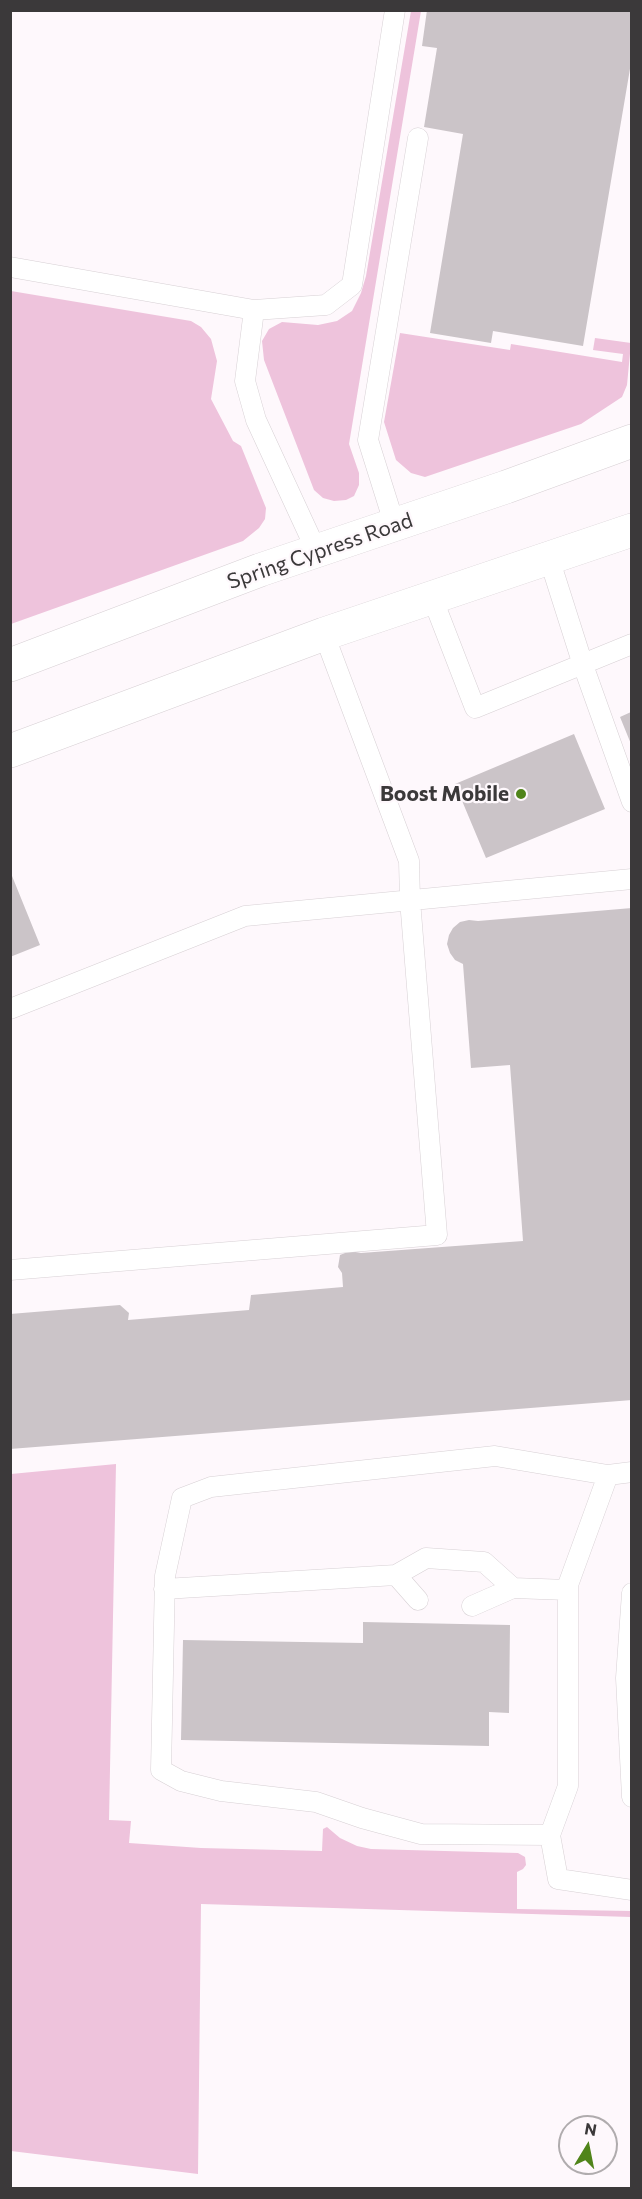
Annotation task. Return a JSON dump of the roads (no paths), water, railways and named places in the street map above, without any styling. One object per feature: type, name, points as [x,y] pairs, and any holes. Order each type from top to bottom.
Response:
[{"type":"main road","name":"Spring Cypress Road","points":[[10,665],[260,570],[395,526],[632,441]]},
{"type":"main road","points":[[10,751],[324,634],[632,530]]},
{"type":"lane","points":[[10,267],[254,310],[326,305],[352,285],[395,10]]},
{"type":"lane","points":[[395,526],[368,440],[418,138]]},
{"type":"lane","points":[[254,310],[245,381],[256,420],[317,552]]},
{"type":"lane","points":[[549,558],[583,666],[632,802]]},
{"type":"lane","points":[[432,597],[475,708],[583,666],[632,644]]},
{"type":"lane","points":[[10,1270],[437,1235],[410,900],[409,861],[324,634]]},
{"type":"lane","points":[[10,1009],[245,916],[632,879]]},
{"type":"lane","points":[[550,1835],[421,1834],[362,1818],[316,1802],[221,1791],[181,1781],[161,1770],[165,1576],[182,1498],[211,1487],[495,1456],[608,1476],[632,1472]]},
{"type":"lane","points":[[608,1476],[568,1585],[568,1786],[550,1835],[558,1880],[632,1890]]},
{"type":"lane","points":[[164,1589],[396,1575],[426,1558],[484,1562],[513,1588]]},
{"type":"lane","points":[[396,1575],[418,1600]]},
{"type":"lane","points":[[472,1606],[513,1588],[568,1590]]},
{"type":"lane","points":[[632,1593],[626,1678],[632,1797]]},
{"type":"place","name":"Boost Mobile","points":[[521,794]]}]
